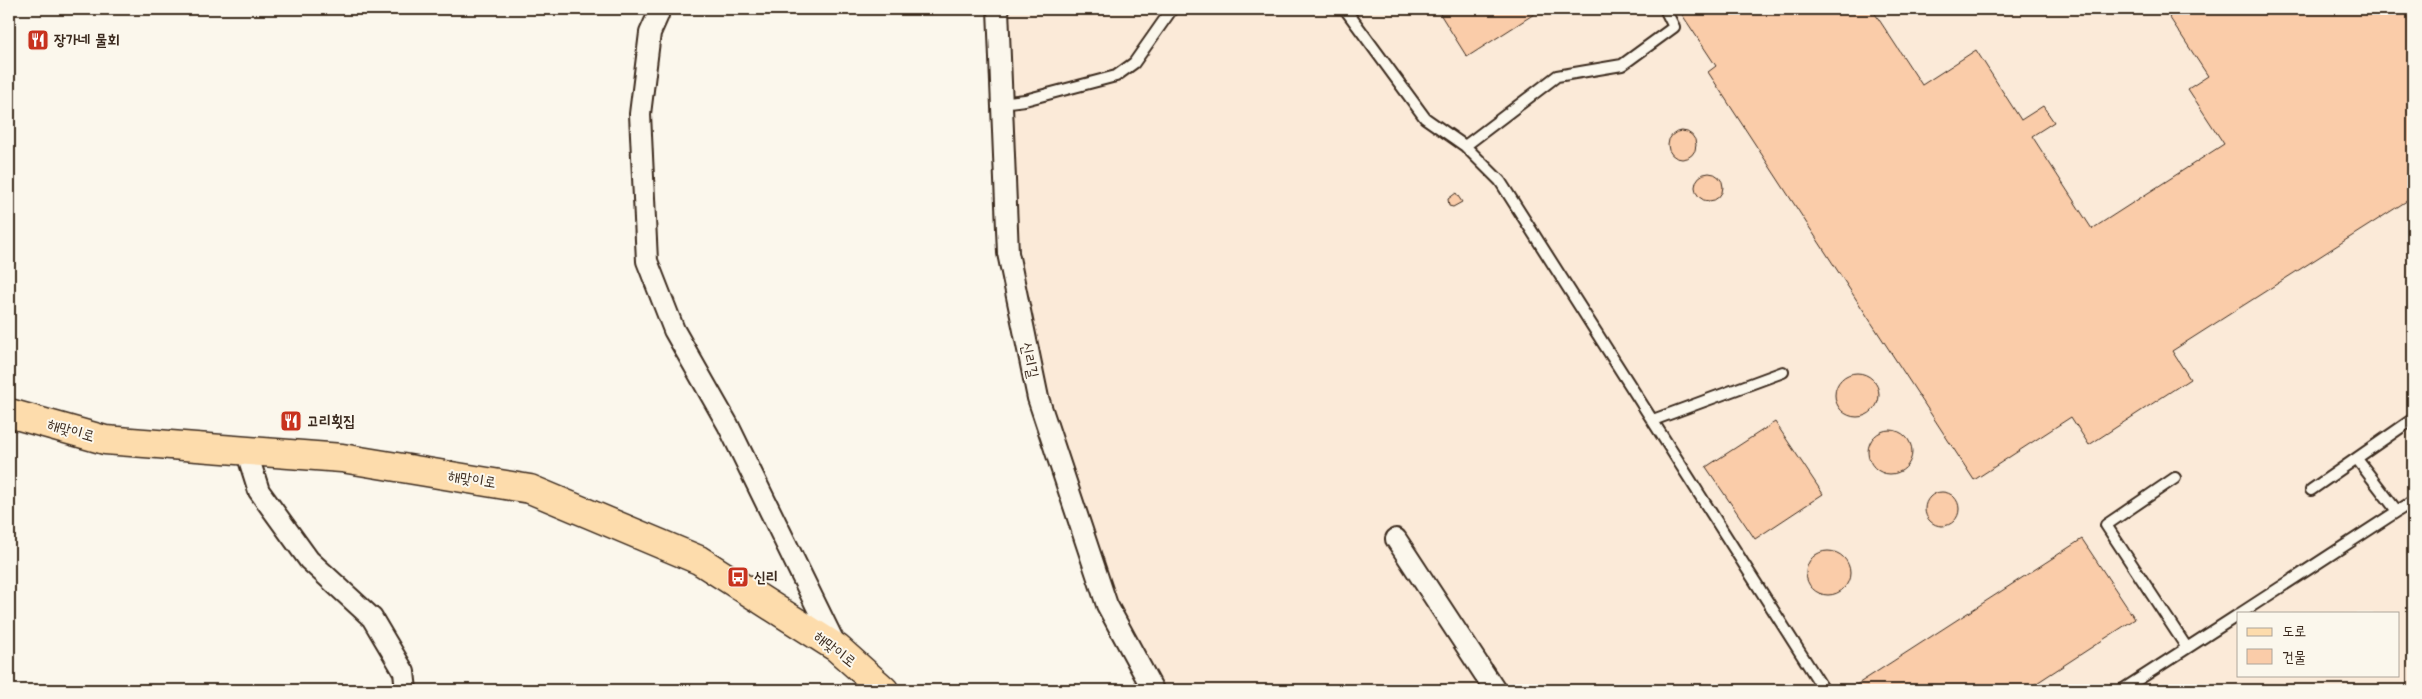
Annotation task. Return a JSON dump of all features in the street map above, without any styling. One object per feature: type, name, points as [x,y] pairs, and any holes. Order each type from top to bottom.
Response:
[{"type":"main road","name":"해맞이로","points":[[9,413],[105,440],[342,458],[530,489],[699,560],[837,648],[884,690]]},
{"type":"street","points":[[658,9],[658,16],[650,33],[640,114],[647,261],[674,330],[728,425],[837,648]]},
{"type":"street","name":"신리길","points":[[998,9],[1008,253],[1038,398],[1106,605],[1153,690]]},
{"type":"street","points":[[246,450],[259,490],[309,560],[372,618],[404,672],[406,690]]},
{"type":"street","points":[[1396,539],[1495,690]]},
{"type":"lane","points":[[1001,102],[1025,100],[1116,76],[1134,63],[1172,9]]},
{"type":"lane","points":[[1345,9],[1425,118],[1466,146],[1500,181],[1824,690]]},
{"type":"lane","points":[[1466,146],[1557,76],[1622,64],[1674,27],[1665,9]]},
{"type":"lane","points":[[1653,420],[1783,372]]},
{"type":"lane","points":[[2311,490],[2413,420]]},
{"type":"lane","points":[[2357,459],[2397,511]]},
{"type":"lane","points":[[2175,478],[2106,525],[2187,648]]},
{"type":"lane","points":[[2243,612],[2413,501]]},
{"type":"lane","points":[[2122,690],[2237,616]]},
{"type":"shaded area","points":[[1001,9],[2413,9],[2413,690],[1166,690],[1116,601],[1038,360],[1021,257],[1005,103]]},
{"type":"building","points":[[1437,9],[1542,9],[1467,57]]},
{"type":"building","points":[[1687,9],[1872,9],[1922,85],[1976,50],[2021,120],[2043,106],[2054,122],[2032,136],[2092,229],[2224,144],[2188,89],[2208,76],[2164,9],[2413,9],[2413,197],[2172,351],[2190,379],[2089,445],[2071,417],[1974,480],[1708,72],[1716,66],[1681,13]]},
{"type":"building","points":[[1682,131],[1692,135],[1696,145],[1692,155],[1682,159],[1672,155],[1668,145],[1672,135]]},
{"type":"building","points":[[1709,173],[1719,177],[1723,187],[1719,197],[1709,201],[1699,197],[1695,187],[1699,177]]},
{"type":"building","points":[[1456,193],[1462,202],[1453,207],[1449,206],[1448,199]]},
{"type":"building","points":[[1853,373],[1861,373],[1873,379],[1879,395],[1873,411],[1861,417],[1853,417],[1841,411],[1835,399],[1835,391],[1841,379]]},
{"type":"building","points":[[1775,422],[1823,494],[1755,539],[1706,467]]},
{"type":"building","points":[[1886,430],[1894,430],[1906,436],[1912,452],[1906,468],[1894,474],[1886,474],[1874,468],[1868,456],[1868,448],[1874,436]]},
{"type":"building","points":[[1942,492],[1949,493],[1954,497],[1958,502],[1958,516],[1954,521],[1949,525],[1942,526],[1935,525],[1930,521],[1926,516],[1925,509],[1926,502],[1930,497],[1935,493]]},
{"type":"building","points":[[2082,539],[2135,619],[2026,690],[1850,689]]},
{"type":"building","points":[[1824,551],[1832,551],[1844,557],[1850,573],[1844,589],[1832,595],[1824,595],[1812,589],[1806,577],[1806,569],[1812,557]]},
{"type":"place","name":"장가네 물회","points":[[38,40]]},
{"type":"place","name":"고리횟집","points":[[291,421]]},
{"type":"place","name":"신리","points":[[738,577]]}]
